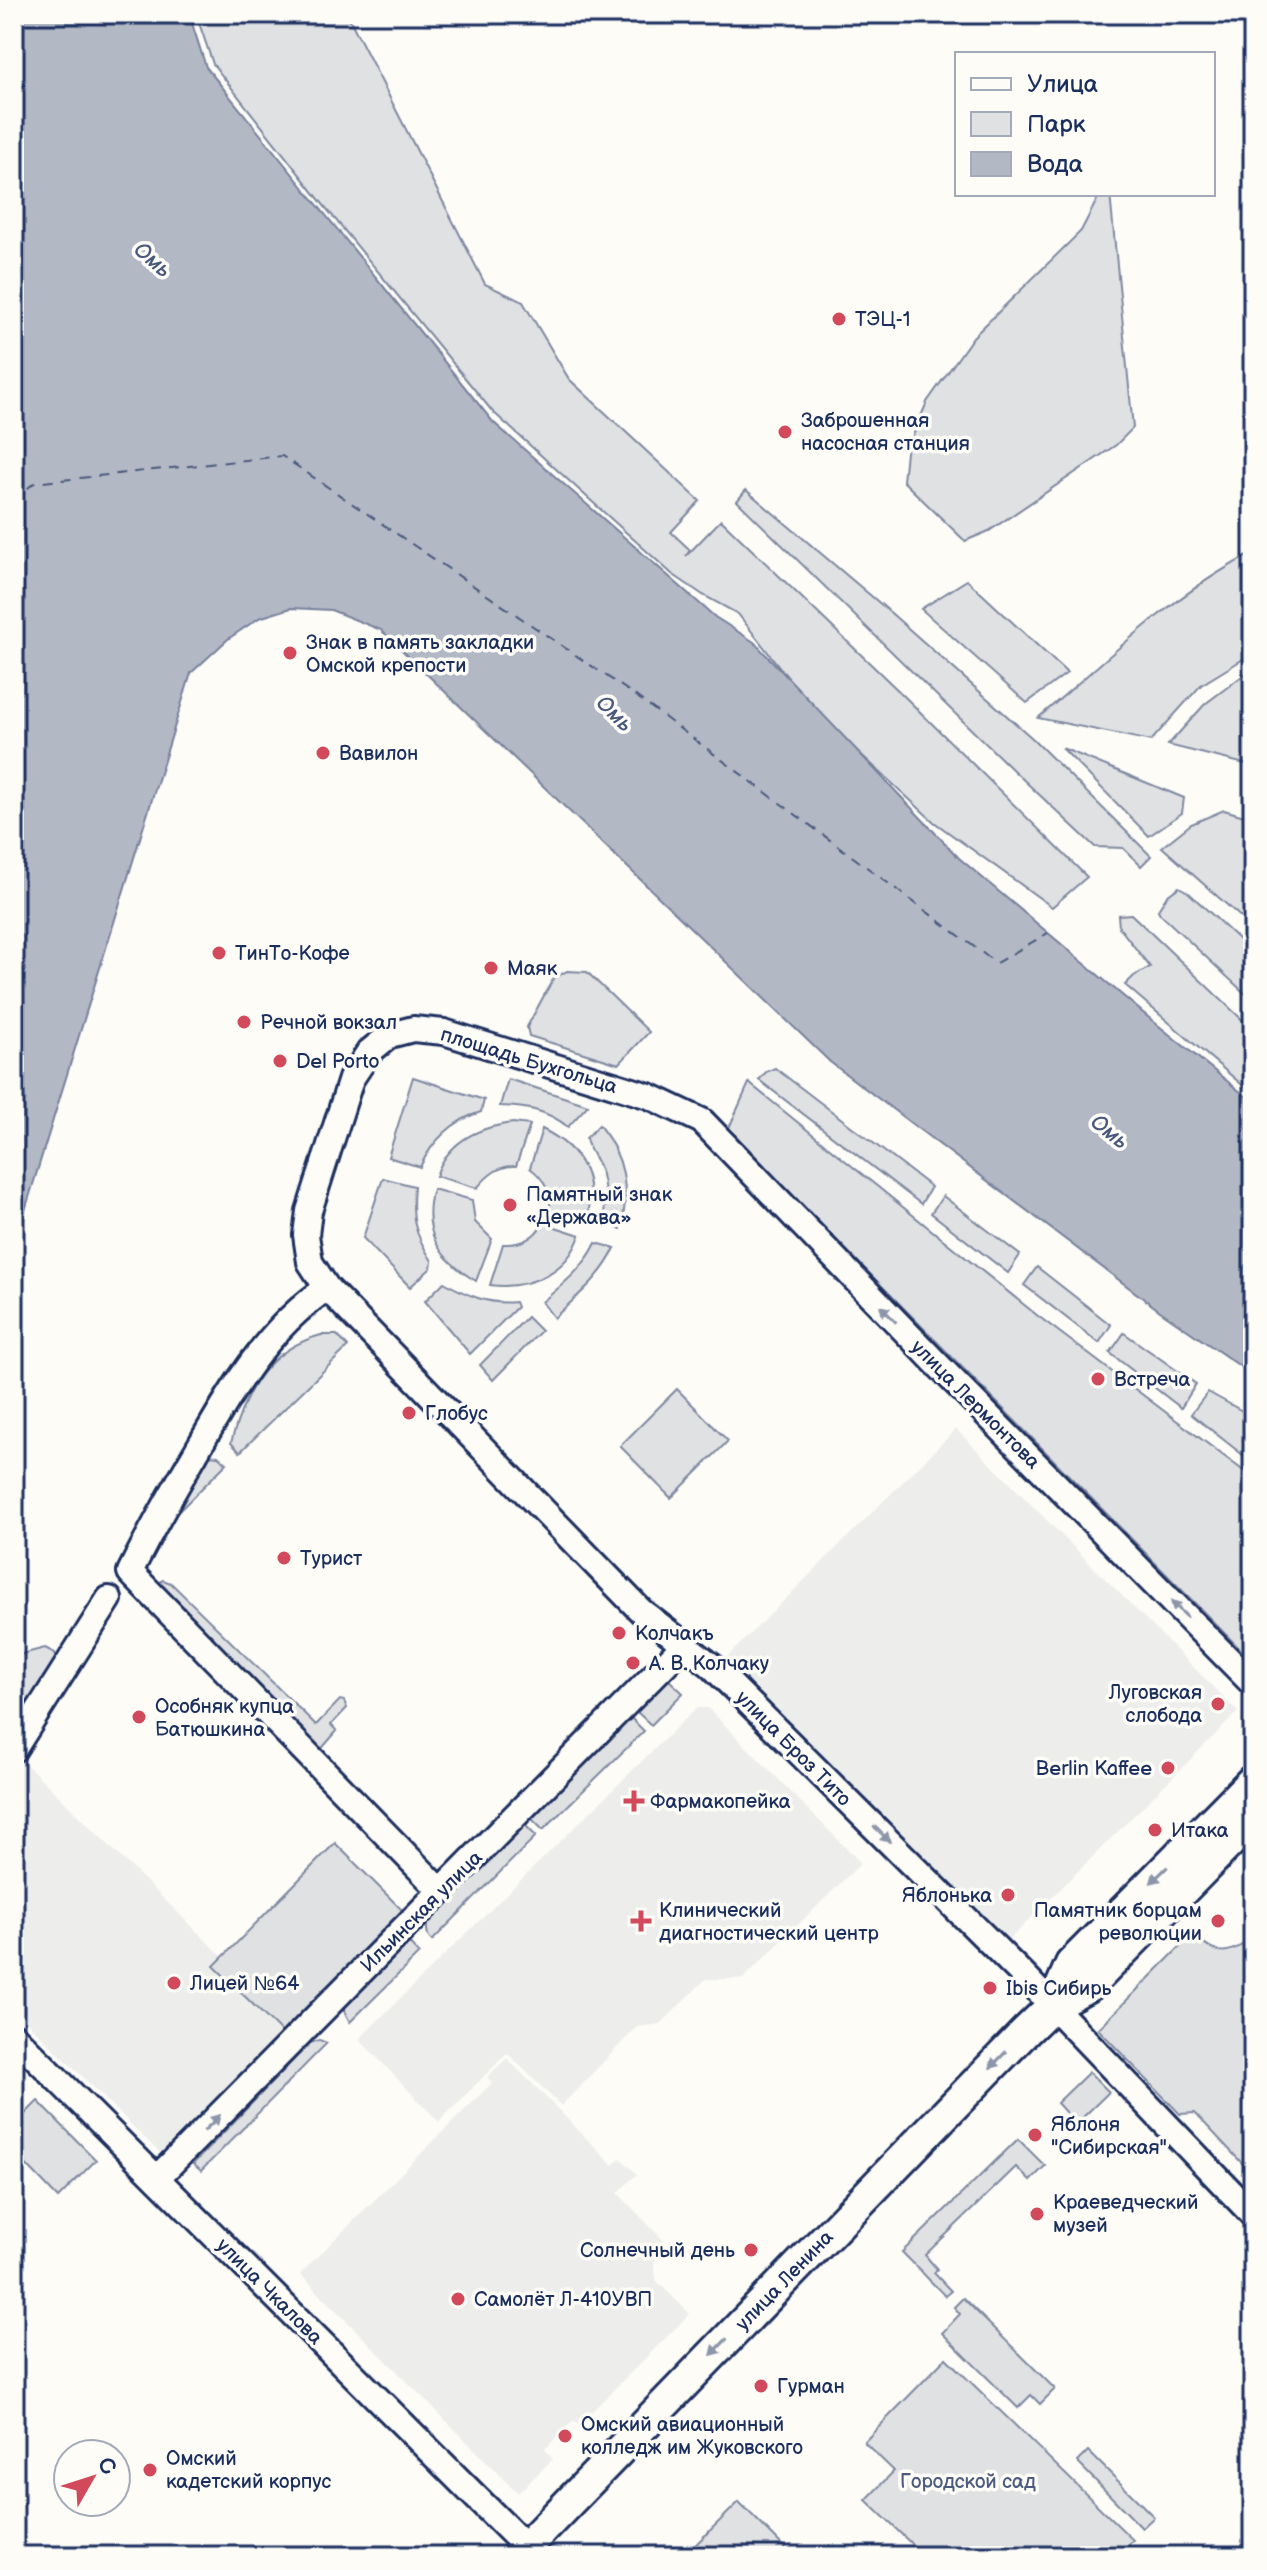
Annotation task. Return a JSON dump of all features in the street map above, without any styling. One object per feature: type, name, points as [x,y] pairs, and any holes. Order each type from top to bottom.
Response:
[{"type":"main road","name":"улица Ленина","points":[[1053,2005],[1071,1964],[1253,1780]]},
{"type":"main road","name":"улица Ленина","points":[[521,2551],[1053,2005],[1090,1985],[1253,1819]]},
{"type":"street","name":"площадь Бухгольца","points":[[327,1288],[310,1262],[306,1235],[309,1211],[351,1079],[369,1052],[390,1035],[413,1029],[444,1032],[649,1096],[702,1121]]},
{"type":"street","name":"улица Лермонтова","points":[[702,1121],[1253,1684]]},
{"type":"street","name":"улица Броз Тито","points":[[327,1288],[641,1611],[712,1666],[1053,2005],[1253,2215]]},
{"type":"street","points":[[327,1288],[280,1326],[254,1357],[208,1431],[130,1572],[441,1891]]},
{"type":"street","points":[[14,1749],[109,1599]]},
{"type":"street","name":"Ильинская улица","points":[[157,2178],[684,1645]]},
{"type":"street","name":"улица Чкалова","points":[[14,2036],[521,2551]]},
{"type":"shaded area","points":[[956,1429],[1238,1712],[1006,1943],[724,1660]]},
{"type":"shaded area","name":"Клинический диагностический центр","points":[[696,1708],[708,1708],[861,1863],[743,1979],[706,1979],[661,2024],[637,2027],[561,2106],[507,2053],[439,2122],[359,2039]]},
{"type":"shaded area","name":"Лицей №64","points":[[24,1762],[223,1957],[335,1843],[404,1912],[170,2151],[162,2155],[14,2009],[14,1778]]},
{"type":"shaded area","points":[[507,2058],[613,2165],[620,2158],[637,2174],[618,2193],[664,2241],[654,2262],[656,2280],[690,2314],[578,2425],[574,2420],[545,2449],[553,2459],[518,2493],[300,2274],[492,2083],[487,2077]]},
{"type":"green space","points":[[196,14],[347,14],[485,284],[523,302],[569,379],[700,501],[671,532],[690,550],[686,556],[721,520],[1087,877],[1052,907],[934,822],[814,711],[738,614],[672,574],[492,411],[213,64]]},
{"type":"green space","points":[[1099,196],[1110,196],[1133,428],[1116,445],[989,531],[965,541],[903,481],[906,452],[927,402],[973,337],[1081,231]]},
{"type":"green space","points":[[746,490],[1032,738],[1151,856],[1141,866],[1123,848],[1095,847],[737,501]]},
{"type":"green space","points":[[1253,553],[1253,653],[1201,685],[1151,741],[1038,718],[1168,608]]},
{"type":"green space","points":[[967,580],[1067,673],[1027,703],[921,609]]},
{"type":"green space","points":[[1253,668],[1253,764],[1168,745],[1205,704]]},
{"type":"green space","points":[[1062,748],[1184,798],[1182,813],[1149,836]]},
{"type":"green space","points":[[1224,810],[1244,816],[1253,826],[1253,928],[1162,847],[1191,824]]},
{"type":"green space","points":[[1179,887],[1253,953],[1253,1001],[1160,914],[1158,910],[1167,896]]},
{"type":"green space","points":[[1131,914],[1253,1030],[1253,1094],[1125,985],[1150,967],[1119,927],[1118,915]]},
{"type":"green space","points":[[567,971],[587,972],[649,1032],[619,1064],[529,1036],[527,1027],[553,979]]},
{"type":"green space","points":[[775,1068],[931,1187],[921,1204],[759,1080]]},
{"type":"green space","points":[[413,1077],[484,1100],[481,1112],[461,1120],[444,1133],[420,1167],[388,1157]]},
{"type":"green space","points":[[508,1079],[588,1105],[568,1127],[536,1110],[500,1106]]},
{"type":"green space","points":[[749,1083],[1038,1316],[1253,1478],[1253,1662],[728,1130]]},
{"type":"green space","points":[[513,1123],[530,1125],[516,1166],[494,1172],[477,1188],[436,1176],[448,1154],[466,1138],[488,1128]]},
{"type":"green space","points":[[599,1125],[615,1149],[623,1174],[625,1200],[621,1229],[603,1222],[603,1182],[586,1138]]},
{"type":"green space","points":[[542,1129],[567,1145],[583,1166],[590,1191],[587,1220],[550,1210],[546,1186],[530,1168]]},
{"type":"green space","points":[[383,1178],[414,1186],[415,1225],[432,1261],[431,1268],[410,1287],[363,1238]]},
{"type":"green space","points":[[433,1189],[472,1200],[475,1222],[492,1239],[476,1281],[452,1263],[436,1243],[429,1218]]},
{"type":"green space","points":[[943,1196],[1020,1255],[1008,1273],[931,1213]]},
{"type":"green space","points":[[543,1223],[580,1235],[566,1260],[556,1269],[532,1281],[518,1285],[490,1285],[503,1244],[526,1240]]},
{"type":"green space","points":[[596,1243],[615,1248],[596,1277],[554,1318],[542,1302],[579,1268]]},
{"type":"green space","points":[[1037,1267],[1111,1325],[1099,1343],[1024,1285]]},
{"type":"green space","points":[[444,1282],[478,1298],[515,1302],[517,1307],[470,1354],[425,1301]]},
{"type":"green space","points":[[527,1317],[541,1331],[493,1380],[480,1365]]},
{"type":"green space","points":[[1124,1333],[1196,1384],[1181,1408],[1110,1353]]},
{"type":"green space","points":[[321,1335],[337,1335],[348,1347],[240,1452],[231,1443],[243,1406],[261,1375],[286,1351]]},
{"type":"green space","points":[[677,1389],[728,1441],[671,1498],[620,1446]]},
{"type":"green space","points":[[1208,1392],[1253,1417],[1253,1463],[1191,1414]]},
{"type":"green space","points":[[218,1456],[227,1463],[167,1523],[203,1457]]},
{"type":"green space","points":[[163,1580],[171,1583],[316,1725],[340,1700],[344,1701],[347,1708],[331,1725],[337,1731],[318,1753],[159,1590],[159,1583]]},
{"type":"green space","points":[[45,1648],[55,1653],[57,1660],[22,1717],[14,1716],[14,1663],[22,1654]]},
{"type":"green space","points":[[668,1679],[683,1693],[651,1725],[636,1711]]},
{"type":"green space","points":[[630,1717],[644,1731],[543,1830],[530,1817]]},
{"type":"green space","points":[[524,1824],[536,1836],[432,1941],[426,1922]]},
{"type":"green space","points":[[335,1843],[404,1912],[284,2035],[214,1966]]},
{"type":"green space","points":[[1193,1934],[1209,1947],[1222,1951],[1236,1948],[1253,1938],[1253,2175],[1195,2113],[1180,2114],[1098,2029]]},
{"type":"green space","points":[[407,1941],[419,1954],[350,2022],[344,2011],[346,2002]]},
{"type":"green space","points":[[319,2040],[327,2043],[201,2171],[193,2164],[310,2043]]},
{"type":"green space","points":[[1089,2072],[1109,2092],[1076,2124],[1057,2103]]},
{"type":"green space","points":[[38,2101],[96,2160],[58,2198],[14,2152],[14,2125]]},
{"type":"green space","points":[[1018,2139],[1045,2166],[1030,2181],[1016,2167],[925,2255],[937,2269],[934,2273],[951,2291],[945,2296],[902,2252]]},
{"type":"green space","points":[[963,2298],[1055,2389],[1040,2404],[1031,2395],[1018,2408],[942,2333],[960,2314],[954,2307]]},
{"type":"green space","name":"Городской сад","points":[[946,2358],[1133,2540],[1118,2556],[924,2556],[866,2500],[894,2471],[864,2442]]},
{"type":"green space","points":[[1088,2451],[1154,2517],[1142,2528],[1077,2462]]},
{"type":"green space","points":[[739,2502],[793,2556],[684,2556]]},
{"type":"water","name":"Омь","points":[[14,14],[189,14],[206,67],[493,422],[715,617],[754,642],[959,858],[1253,1102],[1253,1375],[1160,1311],[830,1062],[381,630],[331,610],[291,608],[259,618],[228,639],[191,673],[14,1246]]},
{"type":"ferry route","points":[[14,500],[34,483],[282,456],[633,694],[996,963],[1048,933]]},
{"type":"place","name":"ТЭЦ-1","points":[[839,319]]},
{"type":"place","name":"Заброшенная насосная станция","points":[[785,432]]},
{"type":"place","name":"Знак в память закладки Омской крепости","points":[[290,653]]},
{"type":"place","name":"Вавилон","points":[[323,753]]},
{"type":"place","name":"ТинТо-Кофе","points":[[219,953]]},
{"type":"place","name":"Маяк","points":[[491,968]]},
{"type":"place","name":"Речной вокзал","points":[[244,1022]]},
{"type":"place","name":"Del Porto","points":[[280,1061]]},
{"type":"place","name":"Памятный знак «Держава»","points":[[510,1205]]},
{"type":"place","name":"Встреча","points":[[1098,1379]]},
{"type":"place","name":"Глобус","points":[[409,1413]]},
{"type":"place","name":"Турист","points":[[284,1558]]},
{"type":"place","name":"Колчакъ","points":[[619,1633]]},
{"type":"place","name":"А. В. Колчаку","points":[[633,1663]]},
{"type":"place","name":"Луговская слобода","points":[[1218,1704]]},
{"type":"place","name":"Особняк купца Батюшкина","points":[[139,1717]]},
{"type":"place","name":"Berlin Kaffee","points":[[1168,1768]]},
{"type":"place","name":"Фармакопейка","points":[[634,1801]]},
{"type":"place","name":"Итака","points":[[1155,1830]]},
{"type":"place","name":"Яблонька","points":[[1008,1895]]},
{"type":"place","name":"Клинический диагностический центр","points":[[641,1921]]},
{"type":"place","name":"Памятник борцам революции","points":[[1218,1921]]},
{"type":"place","name":"Лицей №64","points":[[174,1983]]},
{"type":"place","name":"Ibis Сибирь","points":[[990,1988]]},
{"type":"place","name":"Яблоня \"Сибирская\"","points":[[1035,2135]]},
{"type":"place","name":"Краеведческий музей","points":[[1037,2214]]},
{"type":"place","name":"Солнечный день","points":[[751,2250]]},
{"type":"place","name":"Самолёт Л-410УВП","points":[[458,2299]]},
{"type":"place","name":"Гурман","points":[[761,2386]]},
{"type":"place","name":"Омский авиационный колледж им Жуковского","points":[[565,2436]]},
{"type":"place","name":"Омский кадетский корпус","points":[[150,2470]]}]
